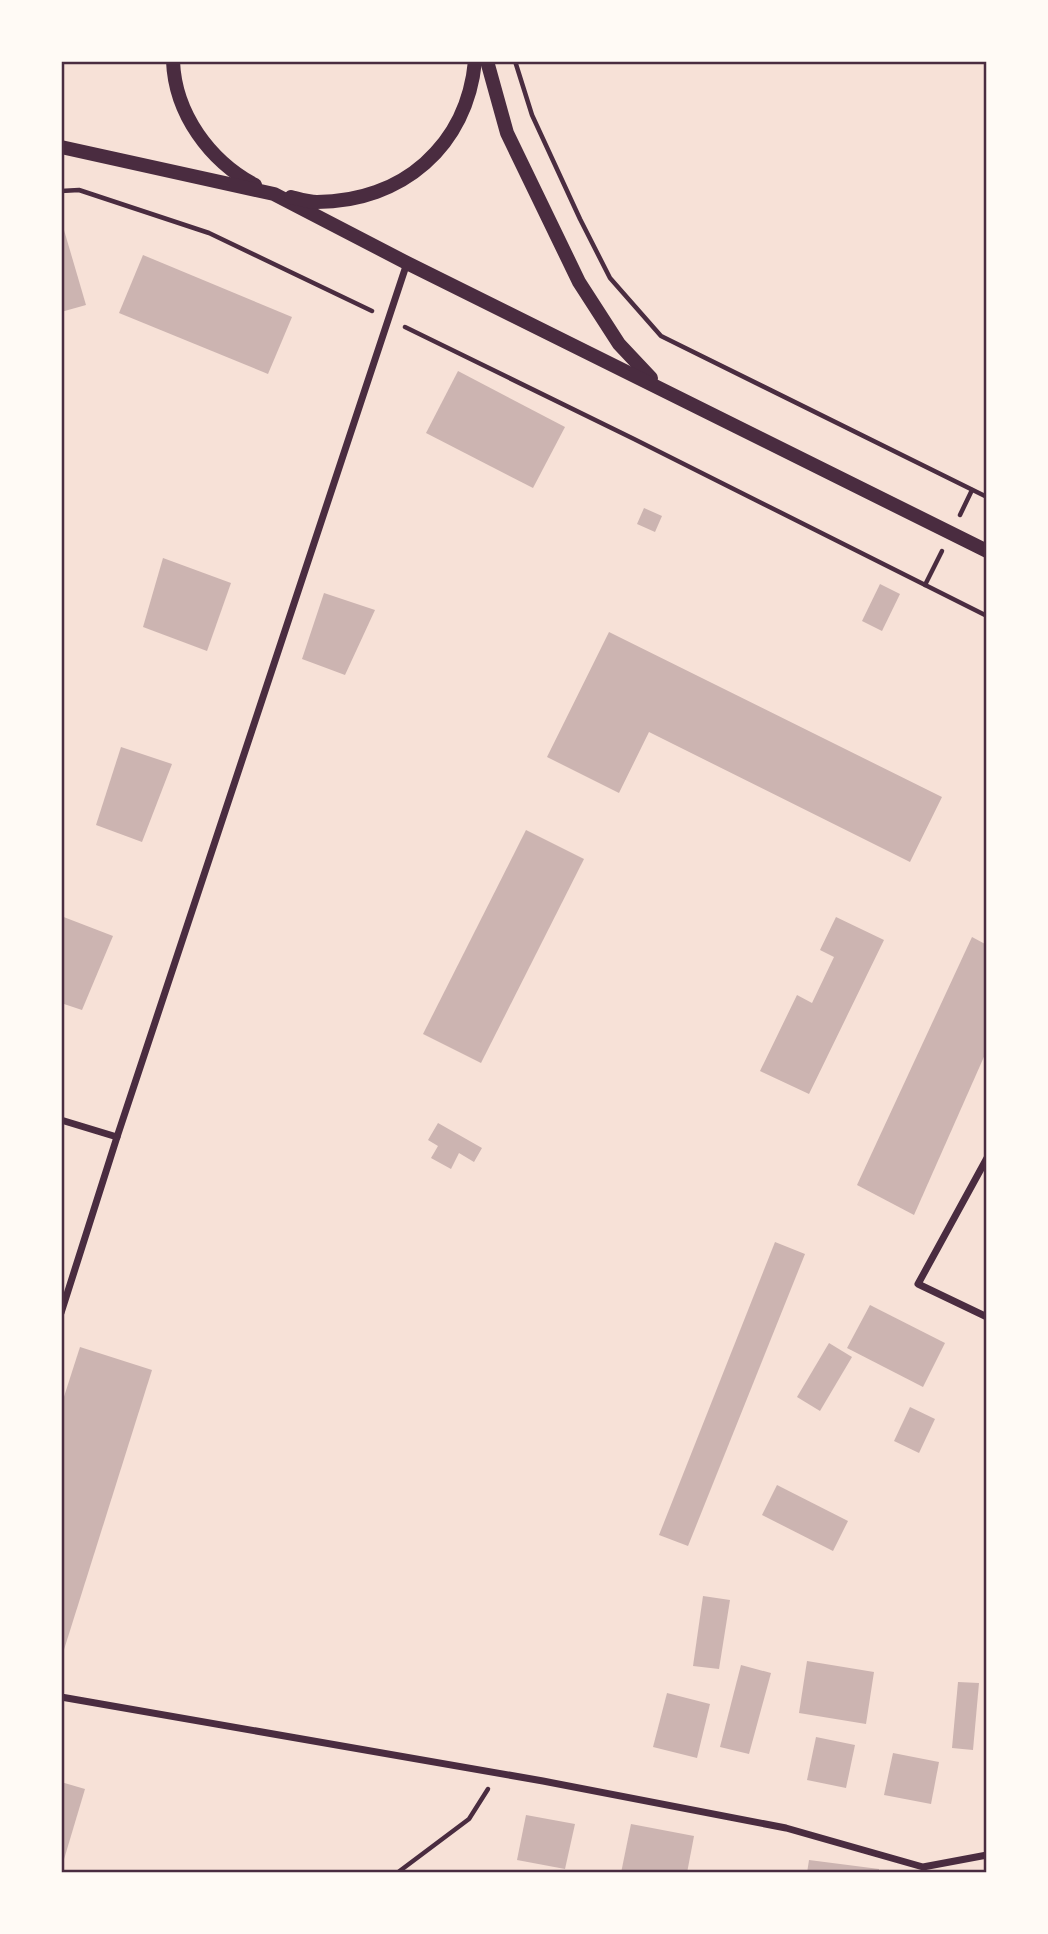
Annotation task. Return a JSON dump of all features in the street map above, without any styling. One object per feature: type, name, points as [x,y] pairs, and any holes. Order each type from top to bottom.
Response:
[{"type":"main road","points":[[173,61],[173,75],[186,114],[207,148],[237,175],[407,263],[987,551]]},
{"type":"main road","points":[[61,147],[315,202],[358,199],[398,184],[432,158],[457,125],[473,85],[475,61]]},
{"type":"main road","points":[[487,61],[507,133],[579,282],[619,344],[660,387]]},
{"type":"street","points":[[61,1313],[407,263]]},
{"type":"street","points":[[61,1120],[117,1137]]},
{"type":"street","points":[[987,1158],[918,1284],[987,1317]]},
{"type":"street","points":[[61,1697],[498,1773],[786,1828],[923,1867],[987,1855]]},
{"type":"path","points":[[515,61],[532,115],[610,278],[661,336],[987,497]]},
{"type":"path","points":[[61,191],[79,190],[209,233],[635,439],[987,616]]},
{"type":"path","points":[[397,1873],[469,1819],[498,1773]]},
{"type":"building","points":[[64,230],[86,305],[61,312],[61,231]]},
{"type":"building","points":[[143,255],[292,317],[268,374],[119,313]]},
{"type":"building","points":[[458,371],[565,427],[533,488],[426,433]]},
{"type":"building","points":[[644,508],[662,516],[655,532],[637,524]]},
{"type":"building","points":[[163,558],[231,583],[207,651],[143,627]]},
{"type":"building","points":[[880,584],[900,594],[882,631],[862,621]]},
{"type":"building","points":[[324,593],[375,610],[345,675],[302,659]]},
{"type":"building","points":[[609,632],[942,797],[910,862],[649,732],[619,793],[547,757]]},
{"type":"building","points":[[121,747],[172,764],[142,842],[96,825]]},
{"type":"building","points":[[526,830],[584,859],[481,1063],[423,1034]]},
{"type":"building","points":[[61,916],[113,936],[82,1010],[61,1003]]},
{"type":"building","points":[[836,917],[884,940],[809,1094],[760,1071],[797,995],[812,1003],[834,957],[820,950]]},
{"type":"building","points":[[972,937],[987,945],[987,1050],[914,1215],[857,1185]]},
{"type":"building","points":[[438,1123],[482,1148],[474,1162],[459,1153],[451,1169],[431,1158],[438,1146],[428,1140]]},
{"type":"building","points":[[775,1242],[805,1254],[688,1546],[659,1535]]},
{"type":"building","points":[[870,1305],[945,1343],[923,1387],[847,1348]]},
{"type":"building","points":[[829,1343],[852,1357],[820,1411],[797,1397]]},
{"type":"building","points":[[80,1347],[152,1370],[62,1656],[61,1406]]},
{"type":"building","points":[[910,1407],[935,1419],[919,1453],[894,1441]]},
{"type":"building","points":[[777,1485],[848,1521],[833,1551],[762,1515]]},
{"type":"building","points":[[703,1596],[730,1600],[719,1669],[693,1666]]},
{"type":"building","points":[[807,1661],[874,1672],[866,1724],[799,1713]]},
{"type":"building","points":[[741,1665],[771,1673],[749,1754],[720,1747]]},
{"type":"building","points":[[958,1682],[979,1683],[973,1750],[952,1748]]},
{"type":"building","points":[[667,1693],[710,1704],[697,1758],[653,1747]]},
{"type":"building","points":[[816,1737],[855,1745],[846,1788],[807,1780]]},
{"type":"building","points":[[893,1753],[939,1762],[931,1804],[884,1795]]},
{"type":"building","points":[[61,1782],[85,1789],[62,1866],[61,1866]]},
{"type":"building","points":[[526,1815],[575,1824],[565,1869],[517,1860]]},
{"type":"building","points":[[631,1824],[694,1836],[687,1873],[621,1873]]},
{"type":"building","points":[[809,1860],[879,1869],[879,1873],[807,1873]]}]
